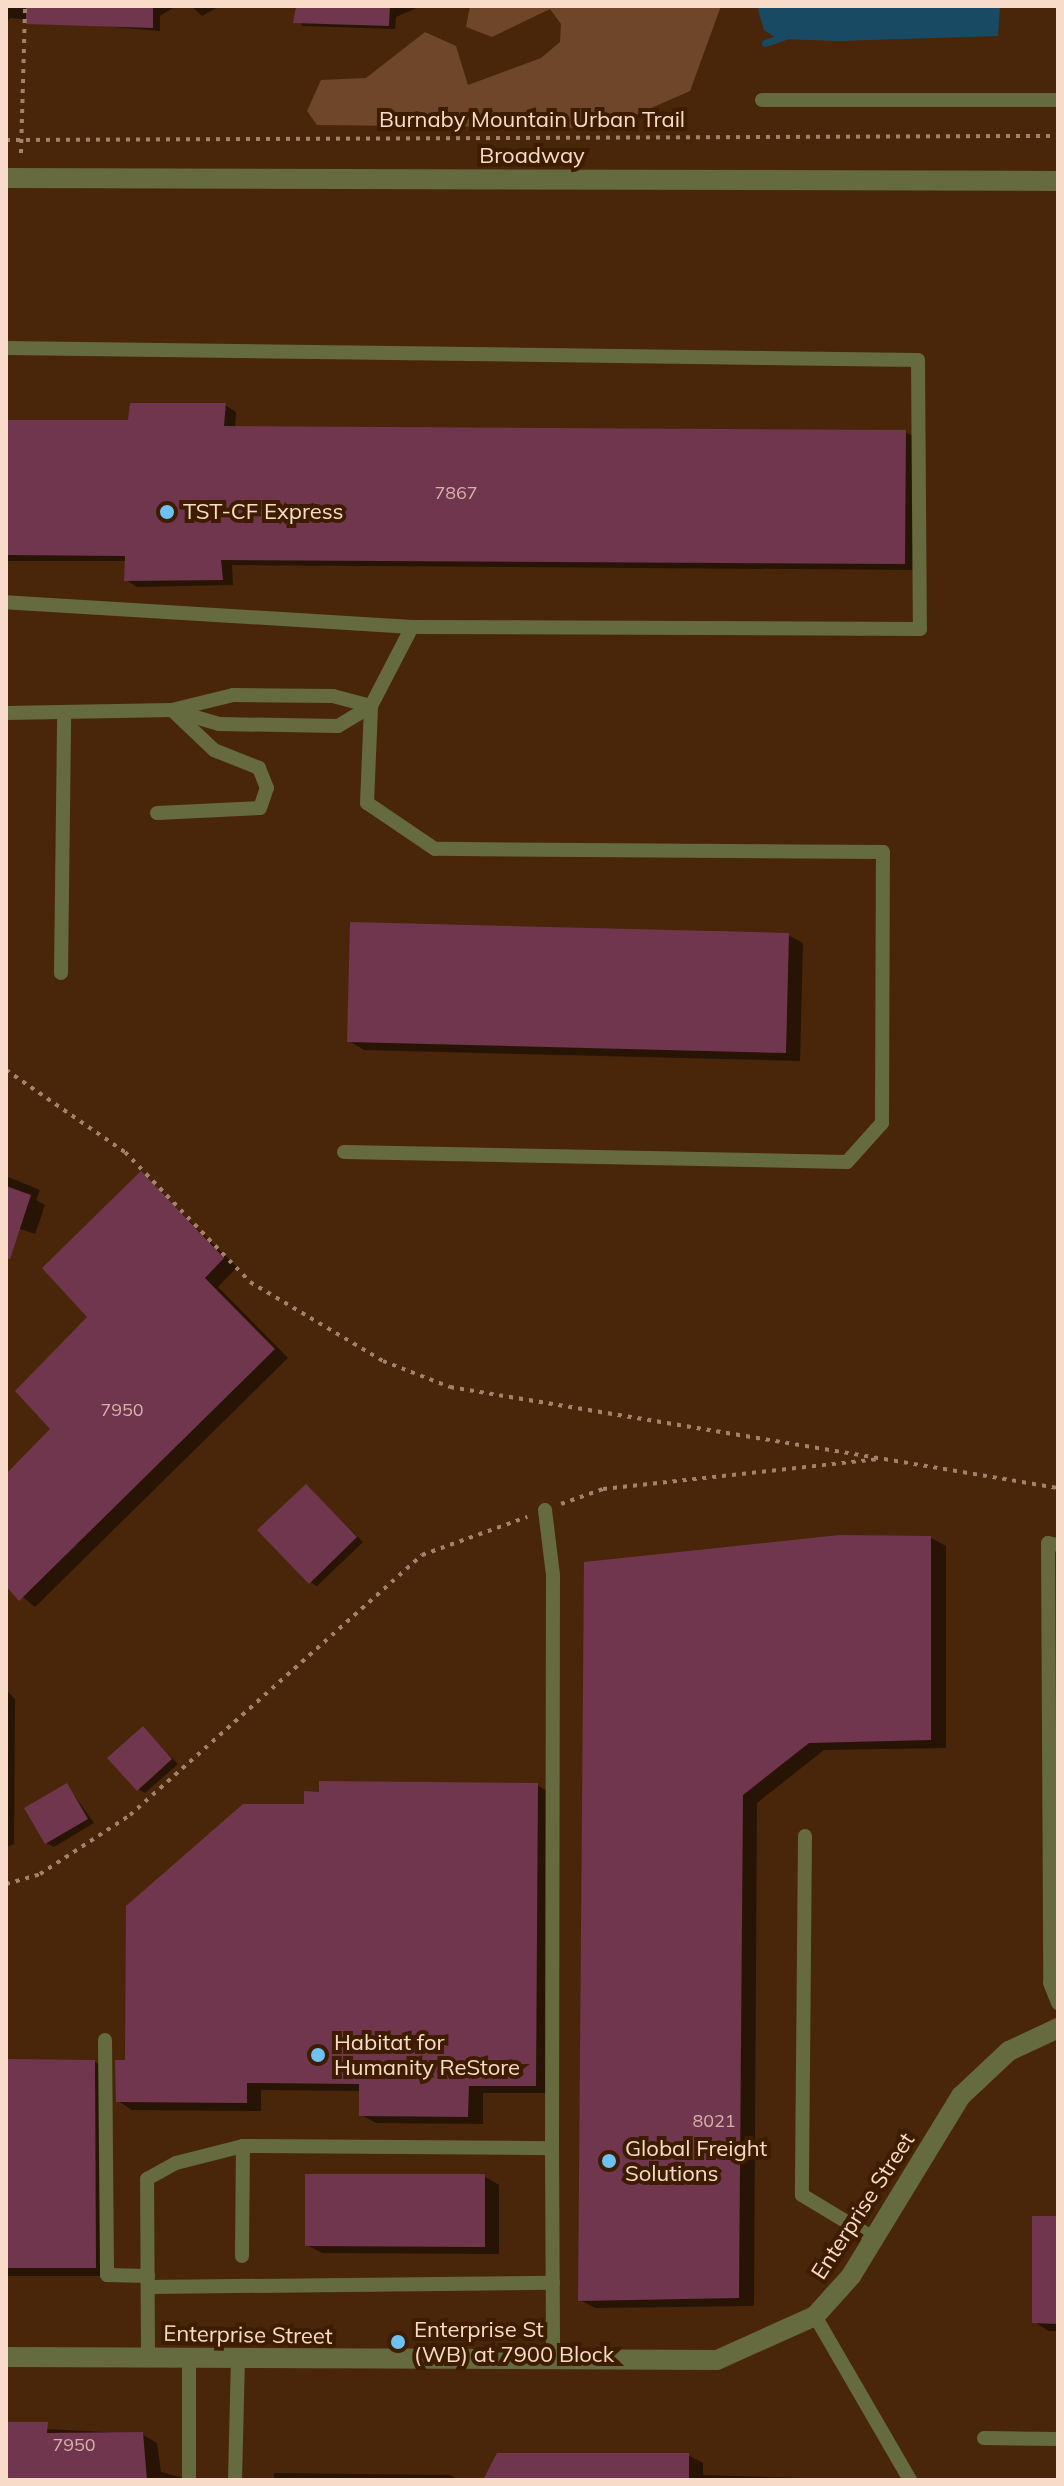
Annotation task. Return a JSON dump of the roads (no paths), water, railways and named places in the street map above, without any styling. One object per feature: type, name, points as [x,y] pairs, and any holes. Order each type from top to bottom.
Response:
[{"type":"street","name":"Broadway","points":[[6,178],[1058,181]]},
{"type":"street","name":"Enterprise Street","points":[[6,2357],[717,2360],[815,2316],[875,2239],[961,2096],[1009,2051],[1058,2028]]},
{"type":"lane","points":[[762,100],[1058,100]]},
{"type":"lane","points":[[6,348],[918,360],[920,629],[412,627],[6,602]]},
{"type":"lane","points":[[344,1152],[847,1162],[882,1123],[883,852],[435,849],[367,803],[371,706],[412,627]]},
{"type":"lane","points":[[6,713],[172,710],[233,695],[333,696],[371,706]]},
{"type":"lane","points":[[172,710],[219,724],[338,726],[371,706]]},
{"type":"lane","points":[[157,813],[260,808],[267,788],[259,768],[214,750],[172,710]]},
{"type":"lane","points":[[61,973],[64,712]]},
{"type":"lane","points":[[545,1510],[553,1575],[553,2361]]},
{"type":"lane","points":[[1058,1545],[1048,1543],[1050,1983],[1058,2003]]},
{"type":"lane","points":[[805,1836],[802,2195],[875,2239]]},
{"type":"lane","points":[[105,2040],[107,2275],[148,2281],[553,2283]]},
{"type":"lane","points":[[148,2358],[147,2179],[243,2146],[552,2148]]},
{"type":"lane","points":[[242,2256],[243,2146]]},
{"type":"lane","points":[[815,2316],[910,2480]]},
{"type":"lane","points":[[189,2359],[189,2480]]},
{"type":"lane","points":[[235,2480],[238,2360]]},
{"type":"lane","points":[[984,2438],[1058,2439]]},
{"type":"water","points":[[757,6],[1000,6],[998,36],[839,41],[778,39],[764,30]]},
{"type":"waterway","points":[[765,43],[785,36]]},
{"type":"place","name":"TST-CF Express","points":[[167,512]]},
{"type":"place","name":"Habitat for Humanity ReStore","points":[[318,2055]]},
{"type":"place","name":"Global Freight Solutions","points":[[609,2161]]},
{"type":"place","name":"Enterprise St (WB) at 7900 Block","points":[[398,2342]]}]
